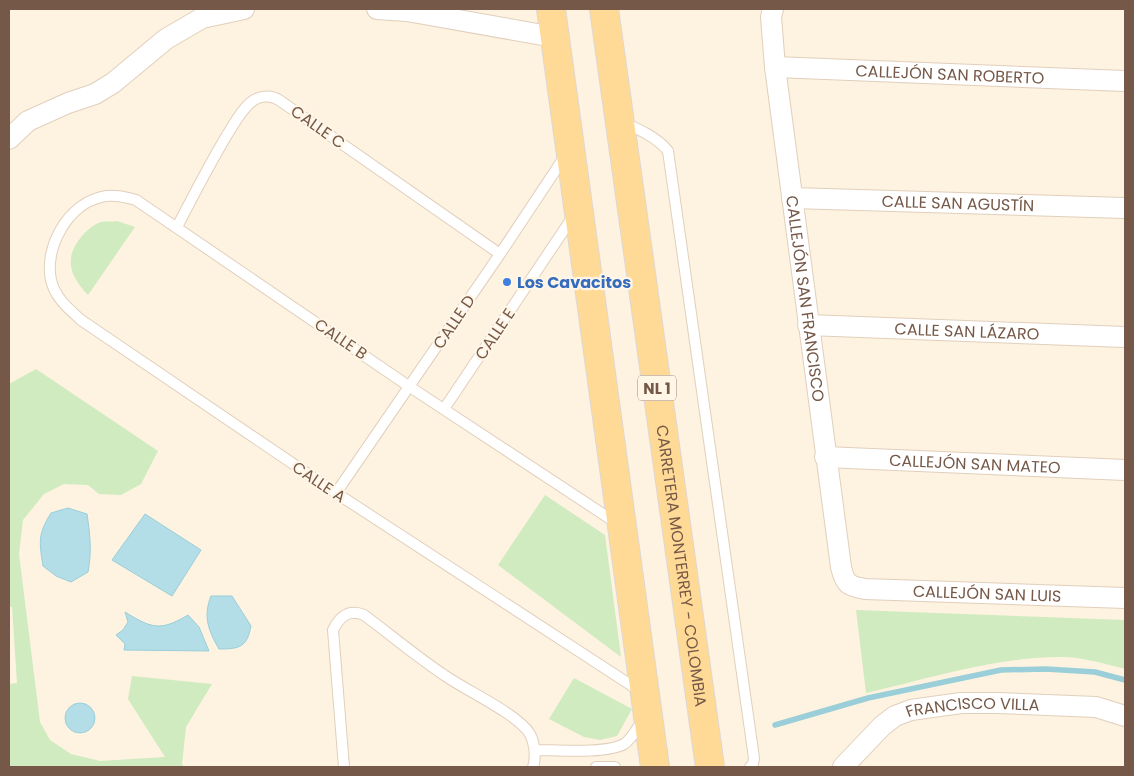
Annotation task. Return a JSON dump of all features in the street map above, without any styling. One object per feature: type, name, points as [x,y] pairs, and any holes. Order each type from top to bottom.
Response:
[{"type":"main road","points":[[551,9],[655,767]]},
{"type":"main road","name":"CARRETERA MONTERREY - COLOMBIA","points":[[604,9],[710,767]]},
{"type":"street","points":[[9,138],[28,121],[101,91],[166,39],[202,18],[244,9]]},
{"type":"street","points":[[378,9],[406,11],[554,37]]},
{"type":"street","name":"CALLEJÓN SAN FRANCISCO","points":[[772,9],[775,67],[825,457],[841,568],[846,582],[851,586]]},
{"type":"street","name":"CALLEJÓN SAN ROBERTO","points":[[775,67],[1125,80]]},
{"type":"street","name":"CALLE SAN AGUSTÍN","points":[[792,198],[1125,208]]},
{"type":"street","name":"CALLE SAN LÁZARO","points":[[808,325],[1125,337]]},
{"type":"street","name":"CALLEJÓN SAN MATEO","points":[[825,457],[1125,470]]},
{"type":"street","name":"CALLEJÓN SAN LUIS","points":[[851,586],[865,589],[1125,598]]},
{"type":"street","name":"FRANCISCO VILLA","points":[[843,767],[882,726],[895,716],[911,710],[961,703],[999,703],[1096,707],[1125,716]]},
{"type":"lane","name":"CALLE C","points":[[177,227],[238,116],[251,102],[268,96],[279,100],[500,254]]},
{"type":"lane","points":[[620,121],[650,136],[668,151],[754,758],[753,764],[750,767]]},
{"type":"lane","name":"CALLE D","points":[[336,493],[410,387],[570,148]]},
{"type":"lane","name":"CALLE B","points":[[60,232],[76,211],[101,197],[120,196],[136,200],[410,387],[622,527]]},
{"type":"lane","name":"CALLE E","points":[[444,409],[578,209]]},
{"type":"lane","name":"CALLE A","points":[[60,232],[51,259],[51,280],[62,302],[81,320],[646,704]]},
{"type":"lane","points":[[344,767],[333,630],[342,617],[348,613],[357,612],[364,615],[444,675],[518,720],[530,734],[535,750],[533,767]]},
{"type":"lane","points":[[535,750],[594,750],[618,747],[629,740],[646,704]]},
{"type":"lane","points":[[596,767],[615,767]]},
{"type":"green space","points":[[117,221],[135,227],[88,295],[73,274],[71,267],[72,252],[82,236],[93,226],[101,222]]},
{"type":"green space","points":[[36,369],[158,451],[141,484],[121,495],[99,494],[88,485],[64,484],[44,494],[23,520],[19,554],[40,722],[50,740],[71,754],[100,761],[165,757],[128,699],[132,676],[212,684],[186,727],[182,764],[184,767],[9,767],[9,684],[17,683],[12,607],[9,606],[9,384]]},
{"type":"green space","points":[[545,495],[605,535],[621,657],[498,565]]},
{"type":"green space","points":[[856,610],[1125,620],[1125,669],[1065,657],[1015,660],[965,669],[866,693]]},
{"type":"green space","points":[[574,678],[632,709],[617,736],[600,740],[584,737],[549,719]]},
{"type":"water","points":[[68,508],[87,514],[90,543],[88,572],[71,582],[56,576],[43,566],[40,544],[42,532],[51,513]]},
{"type":"water","points":[[145,514],[201,550],[172,596],[112,560]]},
{"type":"water","points":[[211,596],[232,596],[251,626],[245,643],[237,647],[219,649],[212,636],[207,617]]},
{"type":"water","points":[[125,612],[142,622],[156,626],[170,624],[188,615],[199,627],[209,651],[124,650],[125,644],[116,635],[123,630],[128,622]]},
{"type":"water","points":[[80,703],[90,708],[95,718],[90,728],[80,733],[70,728],[65,718],[70,708]]},
{"type":"waterway","points":[[775,725],[868,698],[1001,670],[1046,669],[1095,672],[1125,680]]},
{"type":"place","name":"Los Cavacitos","points":[[507,282]]}]
